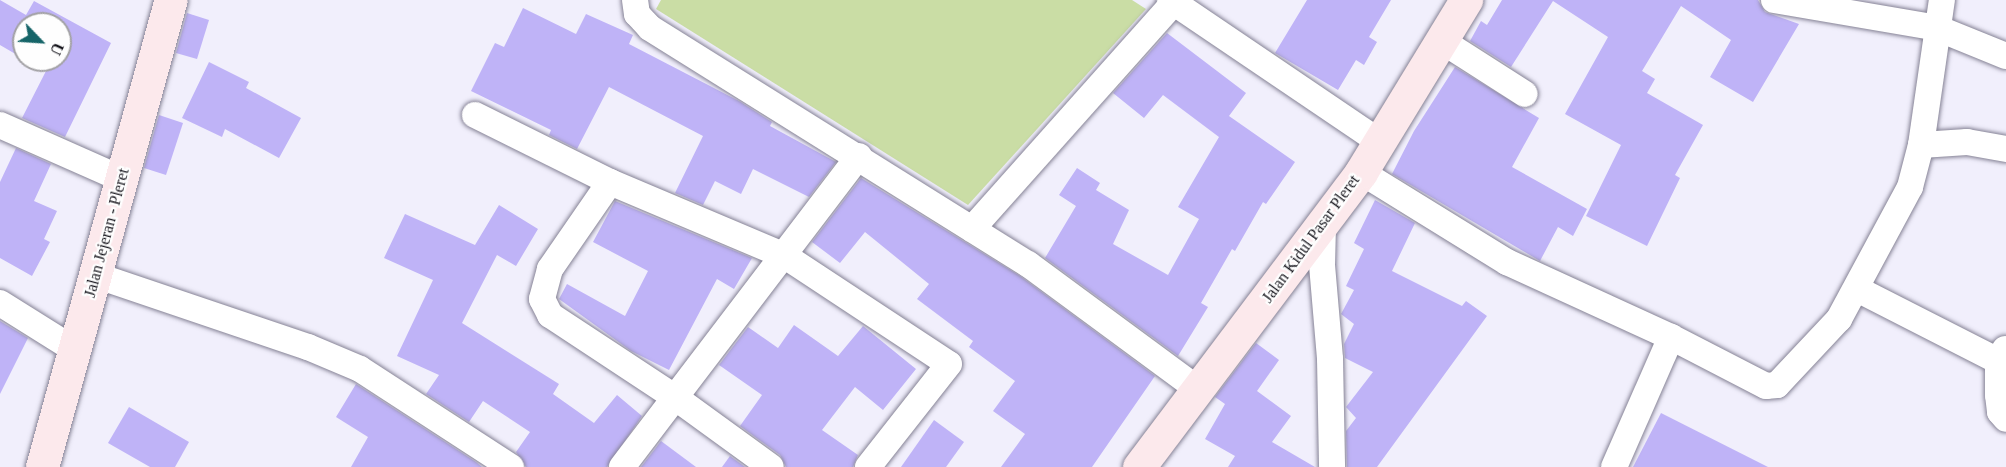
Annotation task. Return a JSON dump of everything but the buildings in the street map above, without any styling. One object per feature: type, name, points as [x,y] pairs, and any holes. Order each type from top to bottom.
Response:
[{"type":"street","name":"Jalan Jejeran - Pleret","points":[[42,467],[171,0]]},
{"type":"street","points":[[634,0],[637,14],[650,28],[859,156],[1028,264],[1199,390]]},
{"type":"street","name":"Jalan Kidul Pasar Pleret","points":[[1145,465],[1361,172],[1381,143],[1466,0]]},
{"type":"street","points":[[1774,0],[1937,28],[2006,56]]},
{"type":"street","points":[[1361,172],[1507,262],[1671,337],[1766,386],[1777,385],[1839,319],[1910,188],[1921,145],[1942,0]]},
{"type":"street","points":[[972,230],[1173,1],[1381,143]]},
{"type":"street","points":[[1442,41],[1525,94]]},
{"type":"street","points":[[475,115],[609,183],[785,256],[949,364],[868,467]]},
{"type":"street","points":[[0,125],[122,179]]},
{"type":"street","points":[[1921,145],[1967,142],[2006,149]]},
{"type":"street","points":[[622,467],[859,156]]},
{"type":"street","points":[[609,183],[550,269],[542,299],[550,315],[566,329],[676,398],[771,467]]},
{"type":"street","points":[[1323,225],[1322,265],[1330,359],[1335,466]]},
{"type":"street","points":[[95,275],[308,347],[360,369],[511,467]]},
{"type":"street","points":[[1857,289],[2003,357],[2000,411],[2006,419]]},
{"type":"street","points":[[0,303],[75,350]]},
{"type":"street","points":[[1614,467],[1671,337]]},
{"type":"green space","points":[[661,0],[1132,0],[1146,9],[968,205],[656,9]]}]
